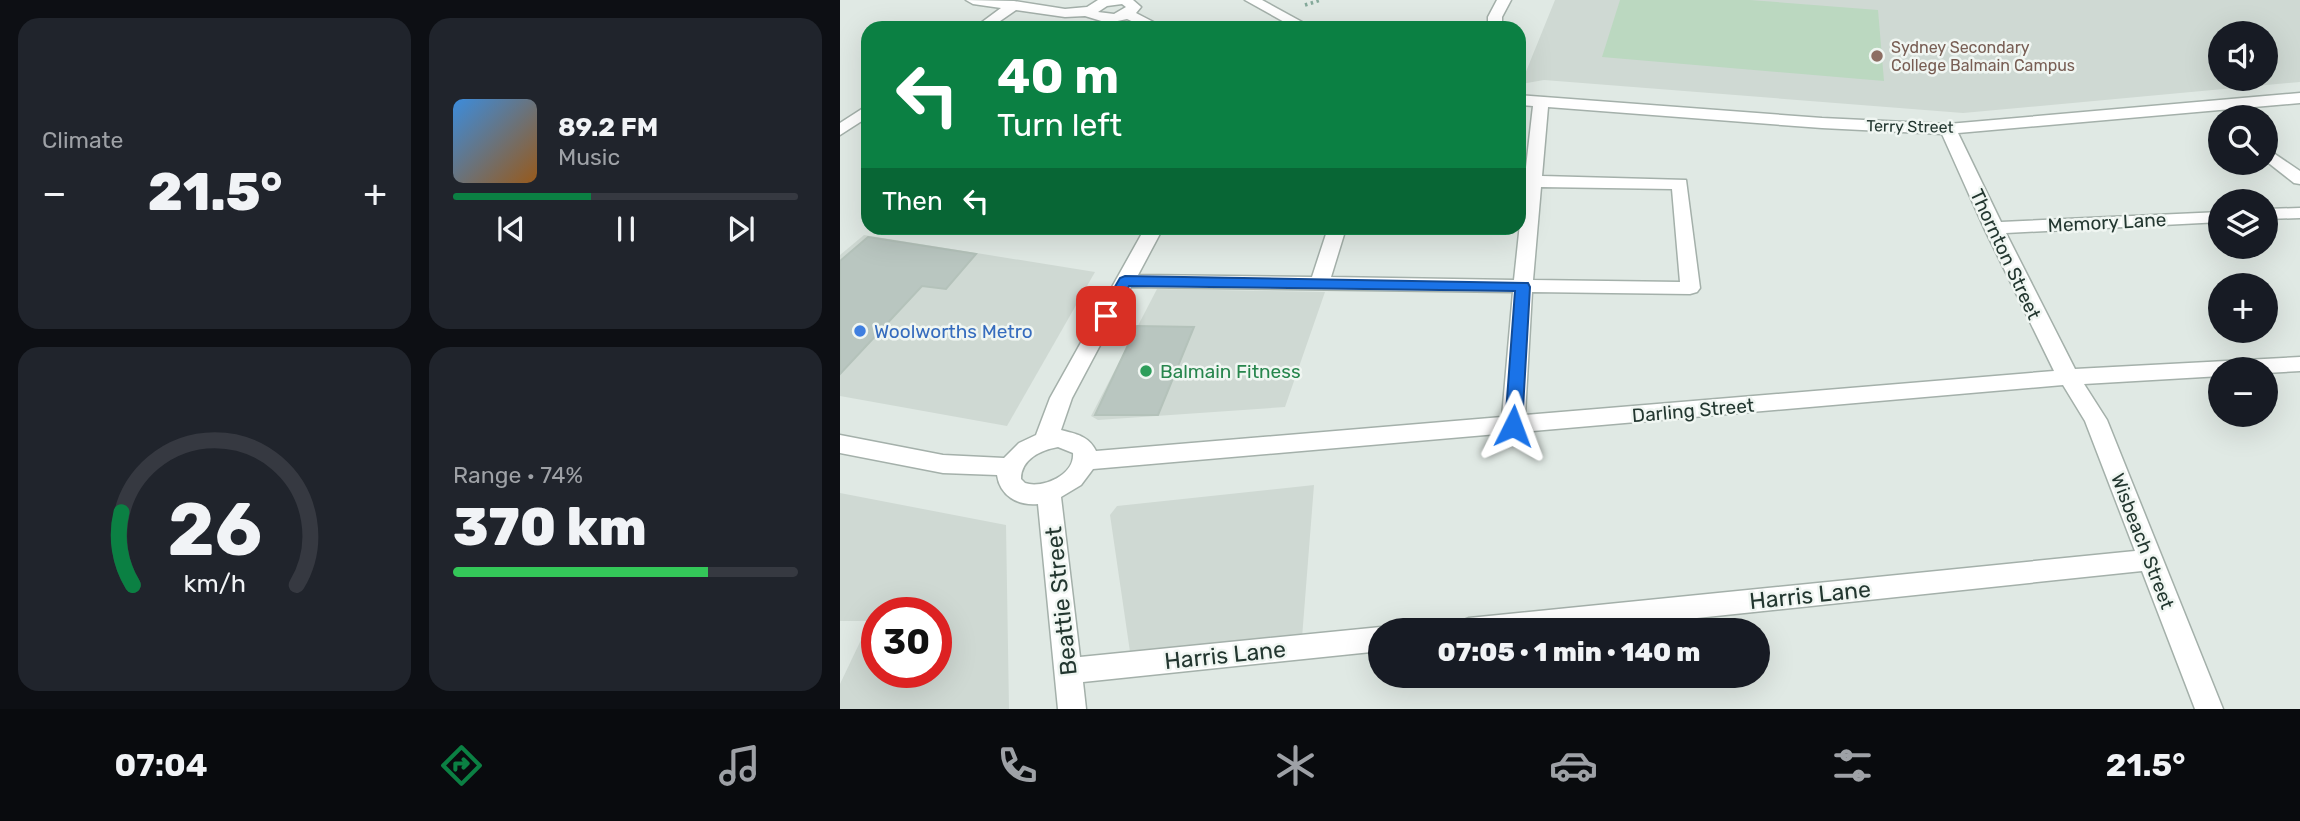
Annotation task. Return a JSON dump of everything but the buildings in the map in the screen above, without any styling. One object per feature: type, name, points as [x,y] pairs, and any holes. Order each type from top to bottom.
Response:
[{"type":"street","points":[[973,0],[1065,13],[1091,11],[1111,0],[1125,0],[1134,4],[1128,13]]},
{"type":"street","points":[[1252,0],[1292,21]]},
{"type":"street","points":[[1495,21],[1504,0]]},
{"type":"street","points":[[991,21],[1014,5]]},
{"type":"street","points":[[1091,11],[1093,16],[1103,19],[1128,13],[1144,21]]},
{"type":"street","name":"Terry Street","points":[[1526,101],[1822,123],[1948,128],[2300,98]]},
{"type":"street","points":[[1125,281],[1690,288],[1680,184],[1526,181],[1541,102]]},
{"type":"street","points":[[840,130],[861,115]]},
{"type":"street","name":"Thornton Street","points":[[1948,128],[2055,355],[2070,377]]},
{"type":"street","points":[[2278,162],[2300,179]]},
{"type":"street","points":[[2278,214],[2300,213]]},
{"type":"street","name":"Memory Lane","points":[[1993,228],[2208,217]]},
{"type":"street","points":[[1046,440],[1061,397],[1150,235]]},
{"type":"street","points":[[1319,284],[1335,235]]},
{"type":"street","points":[[1513,426],[1524,235]]},
{"type":"street","name":"Darling Street","points":[[1086,461],[2070,377],[2300,363]]},
{"type":"street","name":"Wisbeach Street","points":[[2070,377],[2096,420],[2209,709]]},
{"type":"street","points":[[1058,438],[1076,442],[1082,447],[1086,461],[1074,480],[1049,493],[1036,496],[1015,491],[1009,485],[1010,467],[1024,451],[1046,440],[1058,438]]},
{"type":"street","points":[[840,444],[943,464],[1010,467]]},
{"type":"street","name":"Beattie Street","points":[[1049,493],[1072,709]]},
{"type":"street","name":"Harris Lane","points":[[1586,618],[2150,560]]},
{"type":"street","name":"Harris Lane","points":[[1068,671],[1368,640]]},
{"type":"shaded area","name":"Sydney Secondary College Balmain Campus","points":[[1555,0],[2300,0],[2300,82],[2278,84],[2278,21],[2208,21],[2208,90],[1963,113],[1544,80],[1526,83],[1526,72]]},
{"type":"shaded area","points":[[864,235],[1095,272],[1007,426],[840,396],[840,255]]},
{"type":"shaded area","points":[[1157,289],[1325,292],[1285,407],[1098,420],[1091,416]]},
{"type":"shaded area","points":[[1314,485],[1302,638],[1130,652],[1110,515],[1117,506]]},
{"type":"shaded area","points":[[840,493],[1006,525],[1009,709],[840,709],[840,684],[861,640],[861,688],[952,688],[952,597],[861,597],[861,621],[840,621]]},
{"type":"green space","points":[[1620,0],[1750,0],[1878,10],[1884,81],[1602,57]]},
{"type":"place","name":"Sydney Secondary College Balmain Campus","points":[[1877,56]]},
{"type":"place","name":"Woolworths Metro","points":[[860,331]]},
{"type":"place","name":"Balmain Fitness","points":[[1146,371]]},
{"type":"route","points":[[1106,316],[1125,281],[1523,287],[1513,426]]}]
